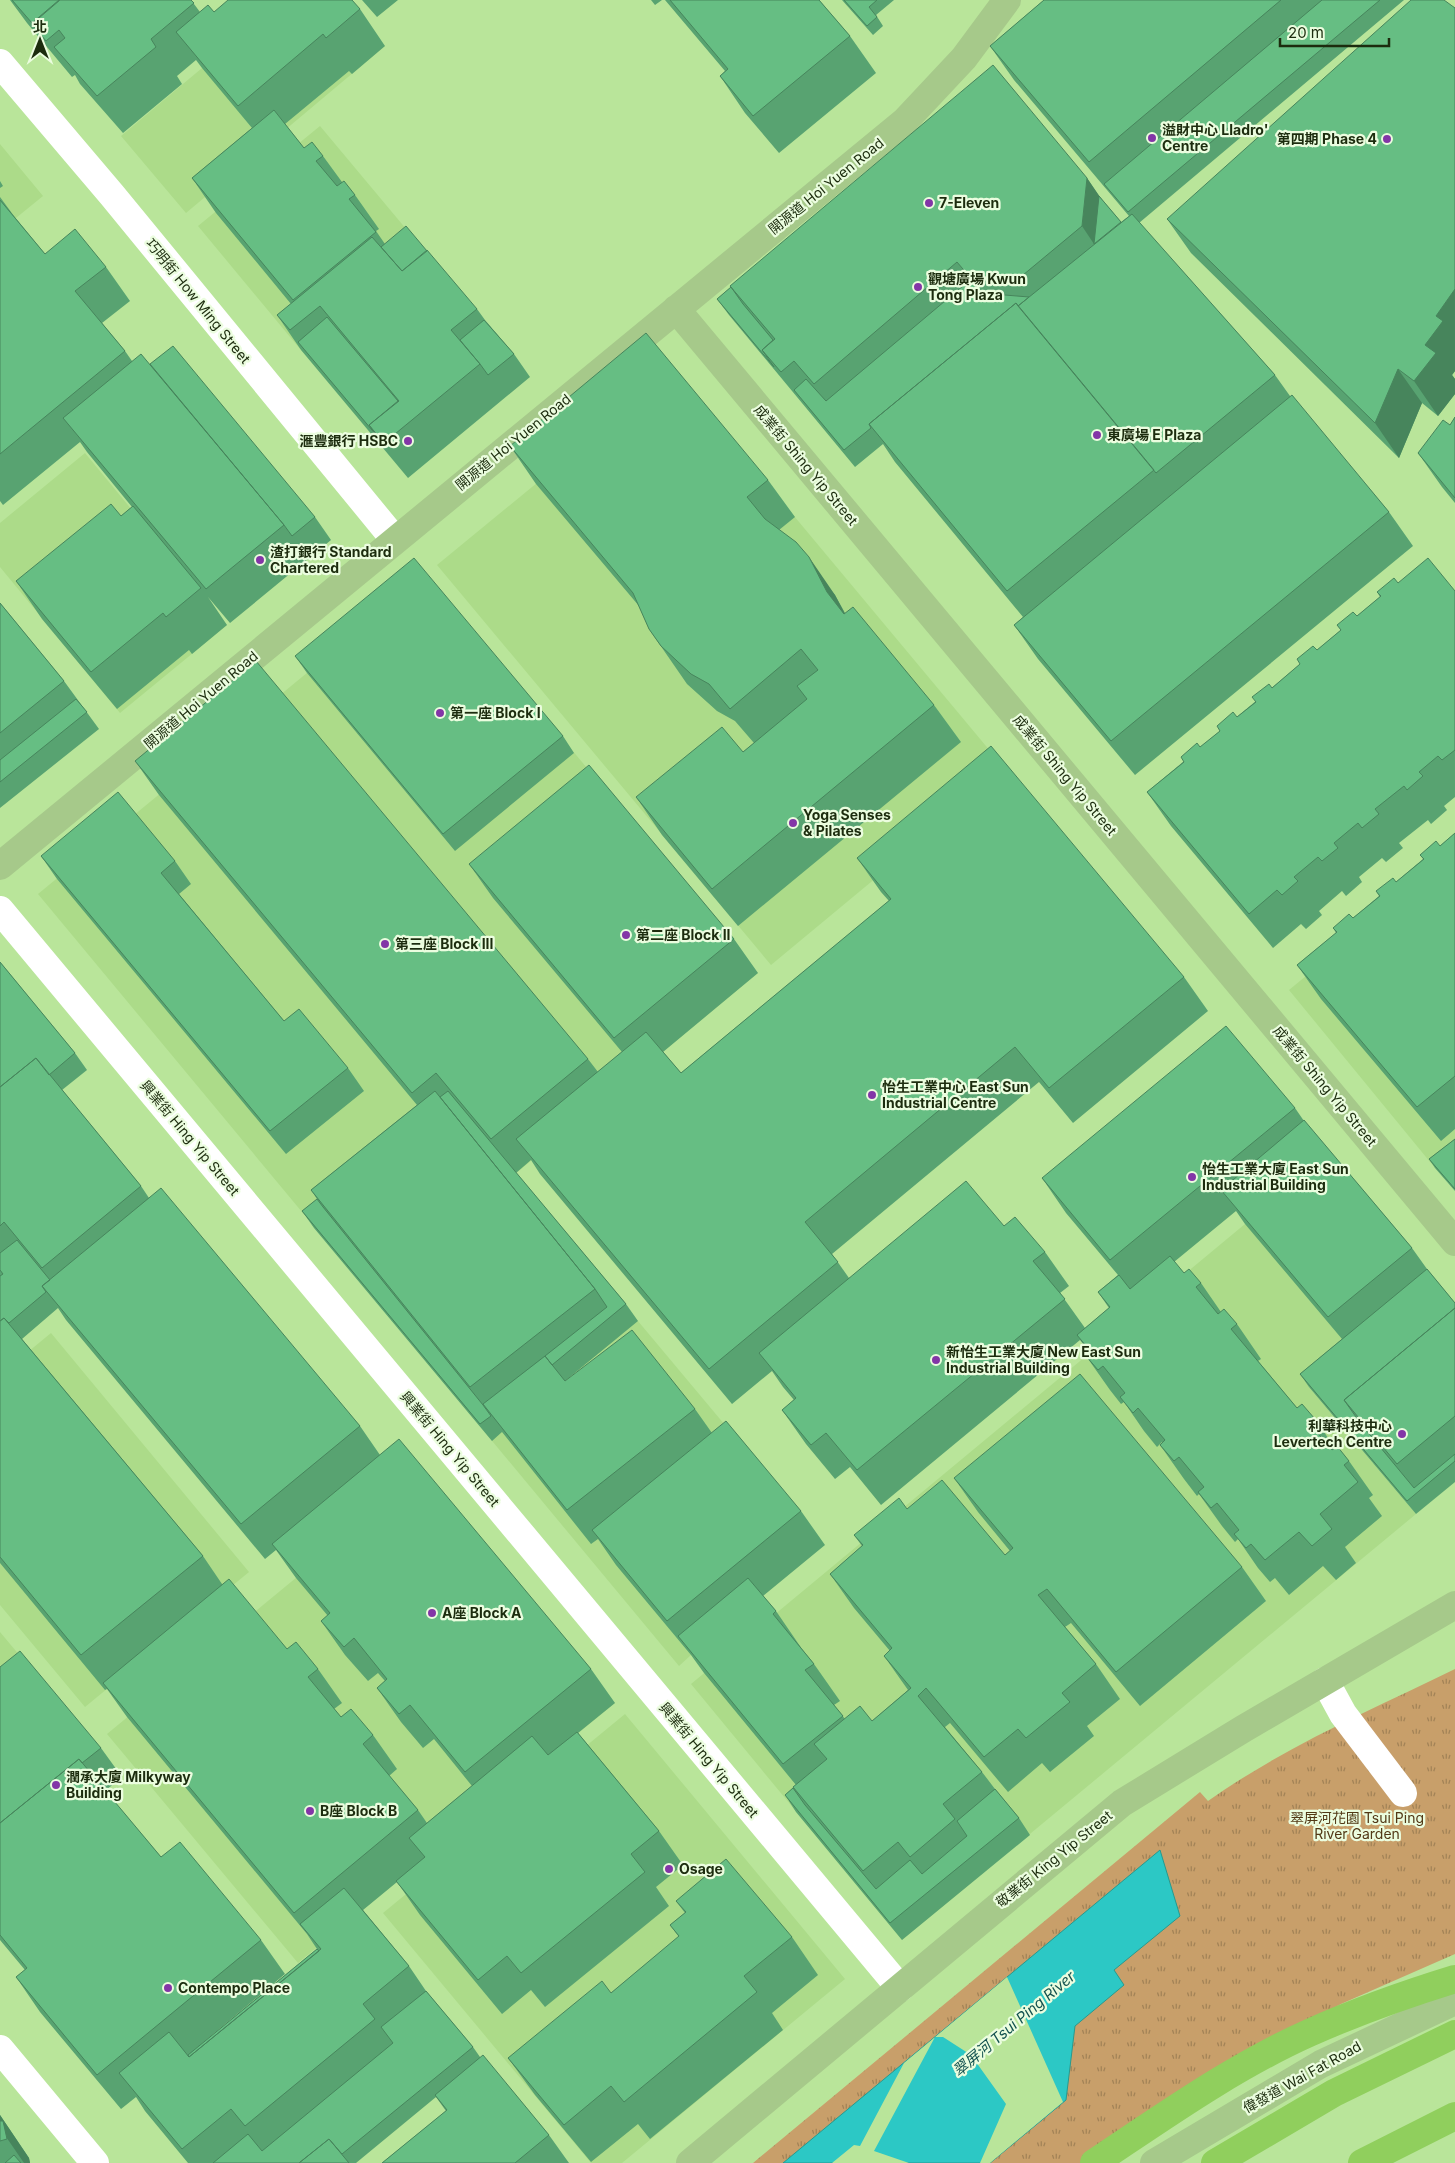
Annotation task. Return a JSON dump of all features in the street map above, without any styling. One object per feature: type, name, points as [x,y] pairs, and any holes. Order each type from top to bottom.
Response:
[{"type":"highway","points":[[1094,2163],[1232,2075],[1308,2034],[1422,1989],[1455,1979]]},
{"type":"highway","points":[[1215,2163],[1334,2093],[1455,2034]]},
{"type":"highway","points":[[1362,2163],[1455,2116]]},
{"type":"main road","name":"開源道 Hoi Yuen Road","points":[[0,866],[905,121],[964,58],[1007,0]]},
{"type":"main road","name":"成業街 Shing Yip Street","points":[[676,309],[1455,1242]]},
{"type":"main road","name":"敬業街 King Yip Street","points":[[690,2163],[1122,1803],[1455,1605]]},
{"type":"main road","name":"偉發道 Wai Fat Road","points":[[1154,2163],[1321,2064],[1455,2001]]},
{"type":"main road","points":[[1381,2163],[1455,2127]]},
{"type":"street","name":"巧明街 How Ming Street","points":[[0,63],[112,195],[395,540]]},
{"type":"street","name":"興業街 Hing Yip Street","points":[[0,910],[900,1988]]},
{"type":"street","points":[[1326,1681],[1343,1714],[1403,1793]]},
{"type":"street","points":[[0,2048],[95,2163]]},
{"type":"shaded area","points":[[283,0],[385,46],[186,213],[121,136]]},
{"type":"shaded area","points":[[320,126],[422,248],[300,349],[198,226]]},
{"type":"shaded area","points":[[0,144],[43,196],[0,231]]},
{"type":"shaded area","points":[[673,371],[1006,770],[771,965],[437,565]]},
{"type":"shaded area","points":[[85,453],[227,625],[120,713],[0,567],[0,523]]},
{"type":"shaded area","points":[[426,575],[758,973],[515,1174],[735,1437],[691,1655],[679,1666],[38,894]]},
{"type":"shaded area","points":[[1455,853],[1455,1152],[1435,1168],[1289,990]]},
{"type":"shaded area","points":[[1245,1224],[1436,1282],[1309,1387],[1416,1514],[902,1940],[691,1684]]},
{"type":"shaded area","points":[[51,1333],[249,1572],[85,1707],[0,1605],[0,1375]]},
{"type":"shaded area","points":[[423,1473],[615,1703],[298,1963],[107,1734]]},
{"type":"shaded area","points":[[0,1632],[41,1681],[0,1714]]},
{"type":"shaded area","points":[[625,1714],[845,1979],[622,2163],[591,2163],[383,1913]]},
{"type":"green space","name":"翠屏河花園 Tsui Ping River Garden","points":[[1455,1669],[1455,1954],[1341,2004],[1239,2058],[1087,2163],[753,2163],[1200,1792],[1208,1801],[1297,1746]]},
{"type":"water","name":"翠屏河 Tsui Ping River","points":[[1160,1850],[1180,1916],[1114,1970],[1124,1985],[1075,2026],[1066,2100],[990,2163],[783,2163]]},
{"type":"pier","points":[[1007,1977],[1063,2102],[990,2163],[980,2163],[1006,2104],[971,2055],[943,2037],[935,2037]]},
{"type":"pier","points":[[935,2037],[874,2151],[909,2163],[832,2163],[854,2145],[860,2146],[904,2063]]},
{"type":"building","points":[[12,0],[59,0],[32,23]]},
{"type":"building","points":[[60,0],[191,0],[194,3],[151,39],[156,47],[97,96],[54,47],[65,38],[59,30],[46,41],[32,24]]},
{"type":"building","points":[[228,0],[352,0],[360,9],[326,38],[323,34],[238,106],[176,32],[208,5],[214,12]]},
{"type":"building","points":[[670,0],[819,0],[850,36],[753,116],[720,76],[728,69]]},
{"type":"building","points":[[844,0],[877,0],[869,7],[877,17],[867,26]]},
{"type":"building","points":[[1044,0],[1281,0],[1089,162],[990,46]]},
{"type":"building","points":[[1322,0],[1380,0],[1128,212],[1104,184]]},
{"type":"building","name":"第四期 Phase 4","points":[[1411,0],[1444,0],[1455,8],[1455,289],[1436,316],[1443,321],[1425,345],[1436,353],[1414,381],[1398,369],[1375,423],[1167,219]]},
{"type":"building","name":"觀塘廣場 Kwun Tong Plaza","points":[[993,65],[1087,178],[1082,226],[1017,280],[968,275],[957,262],[814,384],[794,361],[781,372],[762,350],[775,339],[730,286]]},
{"type":"building","points":[[274,110],[304,148],[312,142],[323,156],[316,161],[337,186],[344,181],[355,195],[349,199],[376,232],[293,300],[192,178]]},
{"type":"building","points":[[1099,196],[1121,222],[1094,244]]},
{"type":"building","points":[[0,200],[45,254],[75,229],[106,267],[75,291],[125,351],[0,454]]},
{"type":"building","points":[[1132,214],[1275,375],[1156,473],[1018,306]]},
{"type":"building","points":[[406,226],[427,251],[402,271],[381,247]]},
{"type":"building","points":[[372,237],[402,271],[427,250],[477,309],[451,330],[480,364],[384,443],[369,425],[399,401],[320,306],[290,330],[277,315]]},
{"type":"building","points":[[970,280],[980,293],[1029,297],[1018,306],[1016,303],[869,424],[871,428],[844,450],[794,390],[806,379],[826,401]]},
{"type":"building","points":[[731,287],[773,340],[762,350],[774,367],[717,299]]},
{"type":"building","points":[[1016,303],[1154,470],[1007,591],[869,424]]},
{"type":"building","points":[[327,317],[398,401],[369,425],[377,436],[298,342]]},
{"type":"building","points":[[484,320],[514,354],[488,375],[460,340]]},
{"type":"building","points":[[646,333],[768,480],[747,497],[765,519],[796,542],[809,557],[827,592],[844,614],[853,607],[934,705],[712,889],[636,797],[722,727],[743,752],[807,699],[797,686],[818,670],[801,649],[730,709],[709,684],[691,674],[661,646],[649,629],[633,593],[510,446]]},
{"type":"building","points":[[173,346],[315,517],[292,536],[150,364]]},
{"type":"building","points":[[141,354],[284,525],[206,589],[63,418]]},
{"type":"building","points":[[1292,395],[1389,512],[1111,741],[1014,625]]},
{"type":"building","points":[[1455,417],[1455,498],[1418,453],[1443,420],[1450,425]]},
{"type":"building","points":[[111,504],[121,516],[133,506],[201,588],[166,617],[163,613],[91,672],[16,581]]},
{"type":"building","name":"第一座 Block I","points":[[414,558],[563,736],[443,834],[295,656]]},
{"type":"building","points":[[1428,558],[1455,591],[1455,750],[1442,760],[1438,756],[1419,772],[1423,776],[1407,790],[1404,786],[1375,809],[1379,814],[1362,828],[1358,823],[1334,843],[1338,848],[1322,861],[1318,857],[1294,877],[1298,881],[1282,895],[1277,890],[1249,914],[1147,792],[1184,762],[1181,757],[1197,743],[1200,747],[1220,731],[1217,726],[1233,712],[1237,717],[1256,702],[1252,697],[1269,684],[1272,688],[1300,664],[1297,659],[1313,646],[1317,650],[1341,630],[1337,625],[1353,612],[1357,616],[1381,596],[1377,592],[1394,578],[1398,583]]},
{"type":"building","points":[[0,603],[64,681],[0,733]]},
{"type":"building","name":"第三座 Block III","points":[[256,661],[588,1059],[491,1139],[436,1073],[412,1093],[135,761]]},
{"type":"building","points":[[76,699],[87,712],[0,782],[0,760]]},
{"type":"building","name":"怡生工業中心 East Sun Industrial Centre","points":[[991,746],[1184,977],[1049,1088],[1015,1047],[805,1222],[838,1262],[709,1369],[516,1139],[646,1032],[681,1073],[891,899],[857,858]]},
{"type":"building","name":"第二座 Block II","points":[[589,765],[734,939],[614,1038],[469,864]]},
{"type":"building","points":[[118,792],[175,861],[161,873],[284,1021],[299,1009],[348,1068],[270,1131],[41,856]]},
{"type":"building","points":[[1455,833],[1455,1076],[1417,1107],[1297,965],[1337,932],[1333,928],[1349,914],[1353,918],[1380,896],[1376,891],[1393,878],[1396,882],[1424,859],[1420,855],[1436,841],[1440,846]]},
{"type":"building","points":[[0,962],[75,1053],[49,1075],[36,1058],[0,1087]]},
{"type":"building","points":[[1226,1026],[1295,1108],[1110,1260],[1042,1178]]},
{"type":"building","points":[[36,1058],[141,1186],[42,1268],[4,1222],[0,1226],[0,1087]]},
{"type":"building","points":[[435,1091],[595,1289],[470,1387],[311,1190]]},
{"type":"building","points":[[448,1091],[626,1304],[552,1365],[545,1356],[607,1307],[595,1289],[440,1097]]},
{"type":"building","points":[[1304,1120],[1412,1248],[1328,1317],[1221,1190]]},
{"type":"building","points":[[1455,1139],[1455,1189],[1429,1159]]},
{"type":"building","name":"新怡生工業大廈 New East Sun Industrial Building","points":[[966,1181],[1004,1226],[1015,1217],[1045,1252],[1033,1261],[1065,1299],[857,1470],[826,1433],[811,1445],[782,1410],[796,1398],[759,1353]]},
{"type":"building","points":[[161,1188],[360,1426],[241,1524],[42,1286]]},
{"type":"building","points":[[317,1199],[491,1416],[480,1424],[302,1211]]},
{"type":"building","points":[[17,1240],[50,1280],[42,1286],[46,1292],[9,1323],[4,1318],[0,1321],[0,1276],[3,1274],[0,1270],[0,1253]]},
{"type":"building","points":[[1170,1256],[1184,1273],[1189,1269],[1201,1283],[1196,1287],[1218,1314],[1224,1309],[1237,1324],[1231,1329],[1297,1408],[1302,1404],[1315,1419],[1310,1424],[1332,1450],[1337,1446],[1349,1461],[1344,1465],[1358,1482],[1320,1514],[1332,1529],[1312,1546],[1299,1532],[1265,1560],[1251,1544],[1246,1548],[1234,1534],[1239,1530],[1217,1503],[1211,1508],[1198,1492],[1204,1487],[1179,1457],[1174,1461],[1160,1445],[1165,1440],[1138,1408],[1133,1413],[1120,1397],[1125,1393],[1103,1366],[1098,1370],[1086,1356],[1091,1352],[1077,1335],[1110,1307],[1098,1292],[1119,1275],[1130,1289]]},
{"type":"building","points":[[1427,1269],[1455,1303],[1455,1308],[1344,1400],[1361,1424],[1414,1488],[1455,1454],[1455,1461],[1407,1501],[1300,1374]]},
{"type":"building","points":[[1455,1308],[1455,1416],[1397,1464],[1344,1400]]},
{"type":"building","points":[[4,1318],[203,1556],[81,1655],[0,1557],[0,1321]]},
{"type":"building","points":[[632,1330],[695,1409],[567,1510],[483,1404],[545,1356],[565,1381]]},
{"type":"building","points":[[1080,1374],[1242,1567],[1116,1672],[1047,1589],[1038,1595],[1096,1664],[1062,1693],[1070,1702],[1026,1738],[1018,1729],[984,1757],[926,1688],[918,1696],[982,1772],[943,1804],[955,1819],[910,1857],[898,1842],[863,1871],[793,1787],[827,1759],[814,1744],[860,1706],[872,1721],[911,1688],[884,1656],[892,1648],[830,1574],[863,1545],[854,1535],[899,1498],[907,1509],[942,1480],[1005,1555],[1013,1548],[954,1478]]},
{"type":"building","points":[[726,1421],[801,1511],[667,1621],[592,1530]]},
{"type":"building","name":"A座 Block A","points":[[399,1439],[591,1669],[465,1772],[410,1705],[399,1714],[377,1688],[387,1679],[354,1638],[344,1647],[321,1621],[330,1613],[272,1544]]},
{"type":"building","points":[[748,1578],[776,1611],[773,1614],[814,1664],[805,1670],[843,1716],[783,1764],[678,1636]]},
{"type":"building","name":"B座 Block B","points":[[229,1579],[287,1649],[296,1642],[318,1669],[308,1677],[341,1717],[351,1709],[373,1735],[363,1744],[418,1810],[294,1913],[103,1683]]},
{"type":"building","points":[[20,1651],[101,1748],[82,1763],[79,1759],[0,1823],[0,1667]]},
{"type":"building","points":[[577,1732],[659,1831],[631,1854],[645,1872],[521,1973],[507,1956],[478,1980],[396,1881],[425,1857],[409,1838],[532,1736],[548,1755]]},
{"type":"building","points":[[79,1759],[161,1857],[180,1842],[261,1940],[97,2075],[16,1977],[27,1968],[0,1935],[0,1823]]},
{"type":"building","points":[[793,1788],[805,1805],[876,1889],[910,1860],[922,1874],[967,1836],[957,1821],[995,1789],[1019,1818],[890,1923],[785,1795]]},
{"type":"building","points":[[726,1859],[792,1937],[744,1976],[757,1992],[624,2102],[611,2086],[564,2125],[508,2058],[602,1981],[611,1993],[679,1936],[670,1925],[686,1912],[676,1901]]},
{"type":"building","points":[[344,1888],[409,1966],[363,2004],[375,2019],[245,2126],[231,2109],[182,2149],[119,2073],[169,2032],[189,2057],[321,1949],[300,1924]]},
{"type":"building","points":[[317,1949],[319,1951],[189,2057],[188,2055]]},
{"type":"building","points":[[426,1991],[473,2047],[342,2154],[329,2139],[299,2163],[213,2163],[248,2134],[262,2151],[393,2043],[381,2027]]},
{"type":"building","points":[[483,2055],[549,2135],[515,2163],[382,2163],[447,2110],[435,2095]]},
{"type":"building","points":[[0,2121],[3,2121],[7,2139],[0,2141]]},
{"type":"building","points":[[329,2139],[349,2163],[299,2163]]},
{"type":"building","points":[[14,2155],[21,2163],[5,2163]]},
{"type":"place","name":"溢財中心 Lladro' Centre","points":[[1152,138]]},
{"type":"place","name":"第四期 Phase 4","points":[[1387,139]]},
{"type":"place","name":"7-Eleven","points":[[929,203]]},
{"type":"place","name":"觀塘廣場 Kwun Tong Plaza","points":[[918,287]]},
{"type":"place","name":"東廣場 E Plaza","points":[[1097,435]]},
{"type":"place","name":"滙豐銀行 HSBC","points":[[408,441]]},
{"type":"place","name":"渣打銀行 Standard Chartered","points":[[260,560]]},
{"type":"place","name":"第一座 Block I","points":[[440,713]]},
{"type":"place","name":"Yoga Senses & Pilates","points":[[793,823]]},
{"type":"place","name":"第二座 Block II","points":[[626,935]]},
{"type":"place","name":"第三座 Block III","points":[[385,944]]},
{"type":"place","name":"怡生工業中心 East Sun Industrial Centre","points":[[872,1095]]},
{"type":"place","name":"怡生工業大廈 East Sun Industrial Building","points":[[1192,1177]]},
{"type":"place","name":"新怡生工業大廈 New East Sun Industrial Building","points":[[936,1360]]},
{"type":"place","name":"利華科技中心 Levertech Centre","points":[[1402,1434]]},
{"type":"place","name":"A座 Block A","points":[[432,1613]]},
{"type":"place","name":"潤承大廈 Milkyway Building","points":[[56,1785]]},
{"type":"place","name":"B座 Block B","points":[[310,1811]]},
{"type":"place","name":"Osage","points":[[669,1869]]},
{"type":"place","name":"Contempo Place","points":[[168,1988]]}]
